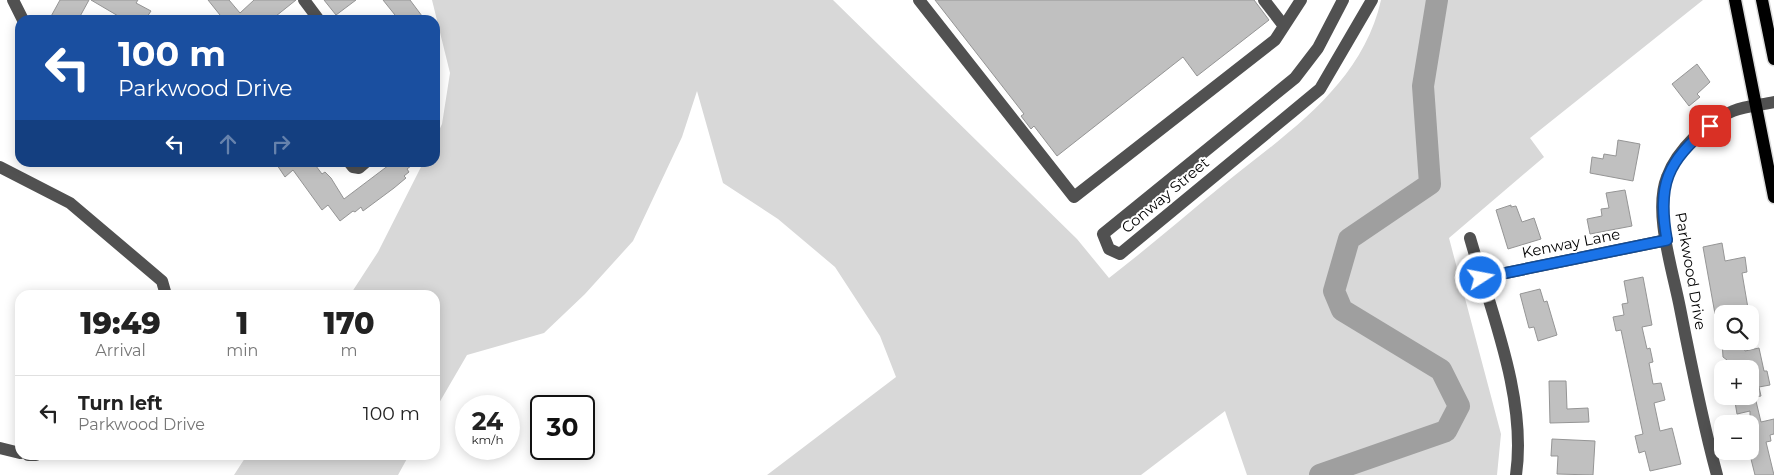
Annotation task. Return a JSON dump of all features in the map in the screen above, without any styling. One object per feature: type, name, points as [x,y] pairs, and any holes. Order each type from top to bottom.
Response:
[{"type":"main road","points":[[1735,0],[1774,197]]},
{"type":"main road","points":[[1762,0],[1774,59]]},
{"type":"street","points":[[13,0],[20,15]]},
{"type":"street","points":[[304,0],[315,15]]},
{"type":"street","points":[[919,0],[1074,197],[1275,40],[1301,0]]},
{"type":"street","points":[[1264,0],[1284,26]]},
{"type":"street","name":"Conway Street","points":[[1342,0],[1318,48],[1295,78],[1103,234],[1108,249],[1120,254],[1320,89],[1372,0]]},
{"type":"street","name":"Parkwood Drive","points":[[1717,475],[1704,427],[1667,240],[1662,200],[1667,177],[1677,159],[1692,141],[1730,112],[1774,102]]},
{"type":"street","points":[[0,167],[70,203],[162,281],[165,290]]},
{"type":"street","points":[[1470,238],[1517,411],[1519,455],[1516,475]]},
{"type":"street","name":"Kenway Lane","points":[[1481,278],[1667,240]]},
{"type":"street","points":[[0,448],[15,452]]},
{"type":"shaded area","points":[[432,0],[833,0],[1077,239],[1109,278],[1272,146],[1319,105],[1340,82],[1357,57],[1371,30],[1381,0],[1703,0],[1530,138],[1544,157],[1449,238],[1501,434],[1497,475],[1247,475],[1225,411],[1141,475],[767,475],[896,377],[880,336],[835,267],[778,219],[723,183],[697,91],[682,137],[633,241],[585,294],[544,333],[467,355],[440,401],[440,290],[353,290],[378,252],[421,167],[440,167],[440,128],[450,73],[440,32],[440,15],[436,15]]},
{"type":"shaded area","points":[[244,460],[406,460],[398,475],[234,475]]},
{"type":"building","points":[[60,0],[89,0],[81,15],[52,15]]},
{"type":"building","points":[[91,0],[138,0],[136,3],[151,11],[148,15],[116,15]]},
{"type":"building","points":[[208,0],[229,0],[240,13],[254,0],[296,0],[277,15],[220,15]]},
{"type":"building","points":[[324,0],[356,0],[336,15]]},
{"type":"building","points":[[383,0],[410,0],[421,15],[395,15]]},
{"type":"building","points":[[935,0],[1254,0],[1269,20],[1197,76],[1183,57],[1057,156],[1034,126],[1031,129],[1021,116],[1024,114]]},
{"type":"building","points":[[1697,64],[1710,82],[1697,94],[1700,97],[1689,106],[1672,84]]},
{"type":"building","points":[[1618,140],[1640,144],[1633,181],[1590,173],[1592,157],[1603,159],[1604,154],[1616,156]]},
{"type":"building","points":[[278,167],[317,167],[322,174],[325,172],[331,178],[344,199],[386,167],[410,167],[407,169],[409,172],[404,176],[406,178],[394,188],[363,211],[361,207],[340,221],[328,205],[322,210],[293,170],[285,177]]},
{"type":"building","points":[[1625,190],[1632,226],[1590,234],[1587,219],[1602,216],[1601,209],[1609,208],[1606,193]]},
{"type":"building","points":[[1511,205],[1511,207],[1516,206],[1522,222],[1534,218],[1541,239],[1508,249],[1496,210]]},
{"type":"building","points":[[1722,243],[1725,261],[1745,257],[1747,272],[1742,273],[1747,305],[1714,305],[1714,308],[1703,247]]},
{"type":"building","points":[[1643,277],[1652,325],[1642,327],[1647,349],[1650,348],[1653,362],[1649,363],[1653,384],[1661,383],[1665,400],[1654,403],[1660,431],[1672,428],[1681,464],[1650,471],[1645,451],[1639,453],[1635,436],[1643,434],[1621,330],[1616,331],[1613,317],[1624,315],[1622,304],[1628,303],[1624,281]]},
{"type":"building","points":[[1540,289],[1544,302],[1547,301],[1557,335],[1538,341],[1534,327],[1529,328],[1520,294]]},
{"type":"building","points":[[1759,348],[1764,371],[1767,371],[1770,385],[1759,387],[1759,360],[1727,360],[1723,357],[1723,350],[1745,351],[1759,350]]},
{"type":"building","points":[[1549,381],[1566,381],[1567,409],[1588,408],[1589,422],[1550,423]]},
{"type":"building","points":[[1736,405],[1757,405],[1761,422],[1774,419],[1774,434],[1770,435],[1771,441],[1766,442],[1774,475],[1755,475],[1751,460],[1759,460],[1759,415],[1750,415],[1750,411],[1737,414]]},
{"type":"building","points":[[1552,439],[1595,441],[1593,475],[1557,474],[1558,456],[1551,456]]},
{"type":"waterway","points":[[1320,475],[1446,431],[1459,406],[1441,370],[1342,310],[1334,291],[1349,239],[1430,184],[1423,86],[1437,0]]},
{"type":"route","points":[[1481,278],[1667,240],[1662,200],[1667,177],[1677,159],[1692,141],[1710,126]]}]
